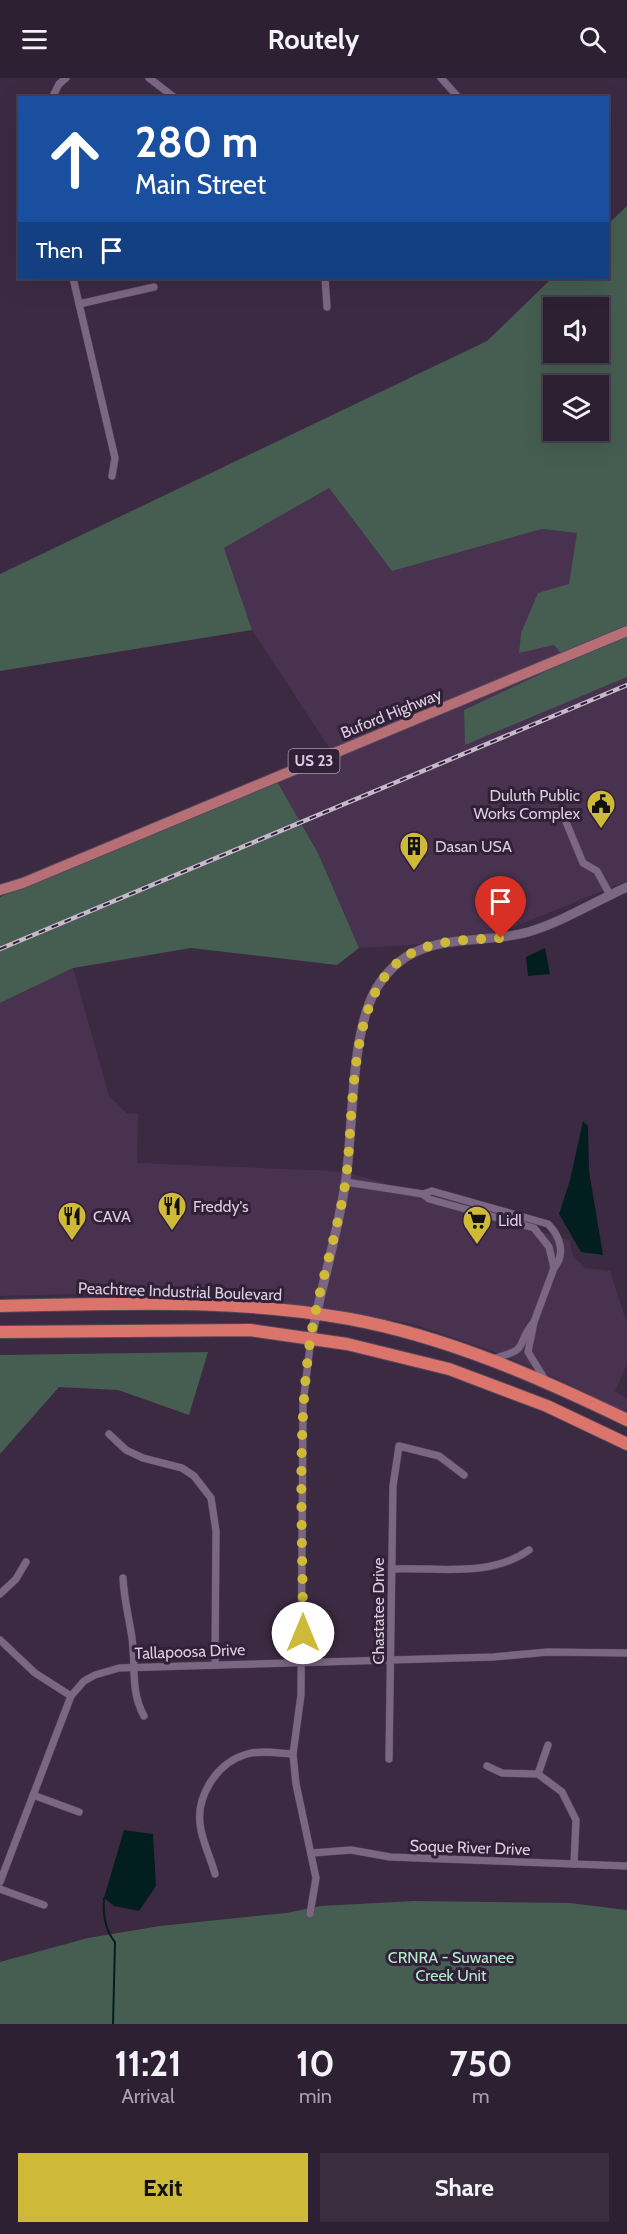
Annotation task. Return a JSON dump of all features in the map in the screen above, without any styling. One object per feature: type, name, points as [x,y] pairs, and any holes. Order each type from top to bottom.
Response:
[{"type":"highway","name":"Peachtree Industrial Boulevard","points":[[0,1306],[211,1305],[316,1313],[394,1329],[489,1359],[546,1381],[627,1420]]},
{"type":"highway","points":[[0,1332],[250,1330],[311,1338],[386,1352],[449,1369],[547,1406],[627,1444]]},
{"type":"main road","name":"Buford Highway","points":[[0,890],[23,883],[627,631]]},
{"type":"street","points":[[53,96],[59,84],[66,78]]},
{"type":"street","points":[[149,78],[172,96]]},
{"type":"street","points":[[441,78],[456,96]]},
{"type":"street","points":[[73,279],[115,458],[112,476]]},
{"type":"street","points":[[325,279],[327,308]]},
{"type":"street","points":[[79,304],[154,287]]},
{"type":"street","points":[[566,822],[583,863],[597,871],[610,895]]},
{"type":"street","points":[[310,1914],[316,1878],[296,1784],[293,1754],[301,1695],[302,1662],[303,1404],[311,1338],[345,1182],[358,1046],[369,1003],[394,966],[411,954],[434,945],[501,938],[527,932],[627,887]]},
{"type":"street","points":[[345,1182],[400,1192],[423,1194],[432,1191],[548,1224],[555,1231],[561,1246],[524,1344],[516,1352],[489,1359]]},
{"type":"street","points":[[423,1194],[429,1199],[534,1228],[549,1247],[554,1268]]},
{"type":"street","points":[[534,1322],[528,1352],[546,1381]]},
{"type":"street","points":[[109,1434],[126,1450],[143,1458],[182,1468],[194,1476],[211,1498],[216,1531],[215,1663]]},
{"type":"street","name":"Chastatee Drive","points":[[389,1759],[396,1463],[399,1446],[440,1456],[464,1475]]},
{"type":"street","points":[[393,1569],[485,1568],[516,1559],[529,1550]]},
{"type":"street","points":[[0,1594],[16,1579],[26,1562]]},
{"type":"street","points":[[123,1578],[134,1667],[134,1689],[144,1716]]},
{"type":"street","points":[[0,1640],[35,1673],[71,1696]]},
{"type":"street","name":"Tallapoosa Drive","points":[[0,1882],[71,1696],[84,1681],[107,1670],[215,1663],[493,1657],[548,1652],[627,1653]]},
{"type":"street","points":[[538,1774],[549,1745]]},
{"type":"street","points":[[215,1874],[200,1829],[202,1805],[211,1781],[234,1760],[248,1754],[265,1752],[293,1754]]},
{"type":"street","points":[[487,1766],[502,1773],[538,1774],[562,1792],[576,1820],[574,1864]]},
{"type":"street","points":[[33,1795],[79,1812]]},
{"type":"street","name":"Soque River Drive","points":[[312,1853],[351,1850],[390,1857],[627,1866]]},
{"type":"street","points":[[0,1889],[44,1905]]},
{"type":"shaded area","points":[[329,488],[392,571],[542,529],[578,533],[569,584],[521,633],[519,652],[554,644],[569,661],[464,710],[465,745],[627,677],[627,881],[479,941],[359,948],[318,853],[275,778],[332,752],[252,630],[224,548]]},
{"type":"shaded area","points":[[545,948],[550,974],[528,976],[526,957]]},
{"type":"shaded area","points":[[73,968],[109,1096],[127,1114],[138,1113],[137,1163],[335,1171],[364,1177],[569,1240],[573,1256],[585,1268],[610,1271],[627,1324],[627,1364],[615,1391],[627,1399],[627,1413],[556,1378],[495,1352],[413,1324],[238,1295],[114,1293],[0,1296],[0,1003]]},
{"type":"shaded area","points":[[583,1121],[588,1126],[589,1171],[603,1255],[581,1252],[559,1214],[570,1180]]},
{"type":"shaded area","points":[[124,1830],[153,1834],[156,1886],[139,1911],[114,1906],[104,1898]]},
{"type":"green space","points":[[627,206],[627,677],[465,745],[464,710],[568,661],[554,645],[519,653],[521,633],[538,593],[569,584],[577,533],[542,529],[392,571],[329,488],[224,548],[252,630],[0,671],[0,574],[487,341],[551,279],[609,279],[609,223]]},
{"type":"green space","points":[[275,778],[318,853],[359,948],[337,965],[191,948],[73,968],[0,1003],[0,897]]},
{"type":"green space","points":[[208,1352],[189,1415],[118,1390],[59,1387],[0,1454],[0,1355]]},
{"type":"green space","name":"CRNRA - Suwanee Creek Unit","points":[[414,1901],[570,1903],[627,1910],[627,2024],[0,2024],[0,1962],[88,1938],[160,1926],[286,1913],[321,1906]]},
{"type":"waterway","points":[[104,1898],[105,1921],[115,1942],[113,2024]]},
{"type":"railway","points":[[0,949],[627,685]]},
{"type":"place","name":"Duluth Public Works Complex","points":[[601,830]]},
{"type":"place","name":"Dasan USA","points":[[414,872]]},
{"type":"place","name":"Freddy's","points":[[172,1232]]},
{"type":"place","name":"CAVA","points":[[72,1242]]},
{"type":"place","name":"Lidl","points":[[477,1246]]},
{"type":"route","points":[[303,1633],[303,1404],[308,1354],[324,1273],[342,1203],[349,1153],[358,1046],[369,1003],[394,966],[411,954],[434,945],[456,941],[501,938]]}]
